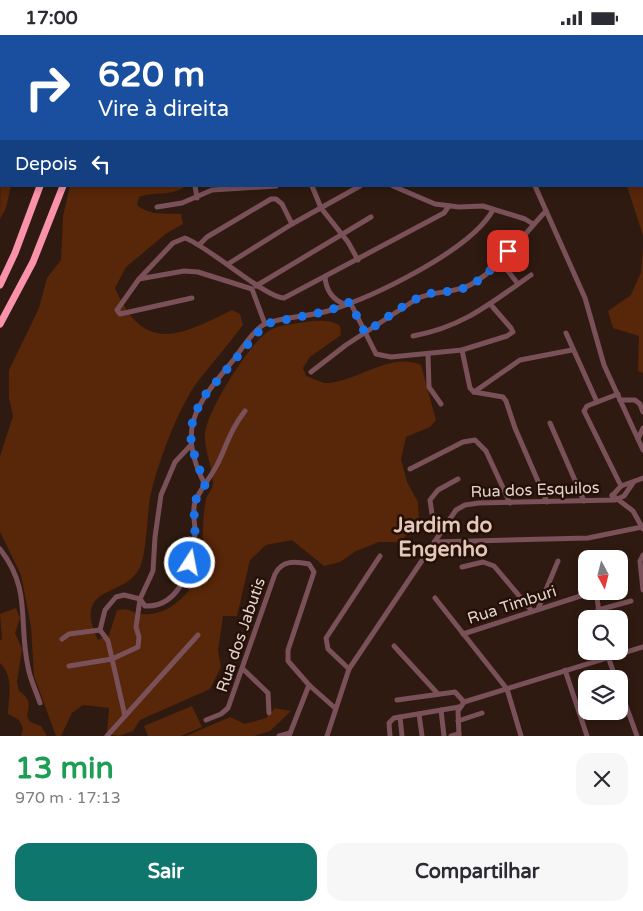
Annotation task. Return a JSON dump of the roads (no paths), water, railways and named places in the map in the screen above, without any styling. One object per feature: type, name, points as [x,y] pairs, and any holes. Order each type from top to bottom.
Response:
[{"type":"highway","points":[[0,285],[15,253],[40,187]]},
{"type":"highway","points":[[0,325],[33,262],[63,187]]},
{"type":"street","points":[[195,187],[197,198]]},
{"type":"street","points":[[156,207],[182,203],[212,191],[263,187]]},
{"type":"street","points":[[312,187],[321,208],[353,249],[358,260]]},
{"type":"street","points":[[228,264],[356,187]]},
{"type":"street","points":[[534,187],[585,298],[602,358],[643,450]]},
{"type":"street","points":[[401,188],[425,201],[449,206],[483,206],[525,219],[533,225]]},
{"type":"street","points":[[199,245],[207,237],[271,199],[276,199],[282,204],[292,224]]},
{"type":"street","points":[[192,299],[120,314],[117,310],[139,279],[161,254],[178,240],[185,238],[199,245],[257,285],[279,298],[284,298],[444,213],[449,206]]},
{"type":"street","points":[[205,485],[191,445],[191,428],[195,413],[206,394],[265,324],[328,311],[403,278],[450,253],[476,232],[493,210]]},
{"type":"street","points":[[311,373],[365,333],[418,298],[428,293],[458,290],[471,284],[498,263],[546,211]]},
{"type":"street","points":[[252,289],[340,233],[371,217]]},
{"type":"street","points":[[498,263],[508,271],[518,284]]},
{"type":"street","points":[[139,279],[184,271],[198,272],[252,289]]},
{"type":"street","points":[[413,336],[446,329],[490,305],[531,275]]},
{"type":"street","points":[[325,277],[326,285],[332,296],[347,303],[376,354],[382,357],[428,355],[462,350],[500,340],[513,332],[490,305]]},
{"type":"street","points":[[252,289],[265,324]]},
{"type":"street","points":[[566,333],[572,351],[597,402]]},
{"type":"street","points":[[462,350],[466,379],[474,392],[503,397],[547,502]]},
{"type":"street","points":[[474,392],[520,360],[572,351]]},
{"type":"street","points":[[428,355],[429,387],[441,404]]},
{"type":"street","points":[[618,395],[585,407],[584,413],[621,486]]},
{"type":"street","points":[[620,401],[635,400],[640,403],[643,412]]},
{"type":"street","points":[[100,630],[105,610],[116,597],[124,595],[140,599],[144,606],[152,607],[172,597],[180,588],[193,549],[195,501],[218,464],[233,427],[245,411]]},
{"type":"street","points":[[550,423],[584,501]]},
{"type":"street","points":[[638,439],[643,428]]},
{"type":"street","points":[[410,469],[464,442],[475,440],[486,451],[510,503]]},
{"type":"street","points":[[69,666],[112,659],[138,647],[140,637],[136,627],[140,599],[153,571],[156,530],[162,495],[175,462],[191,445]]},
{"type":"street","points":[[452,541],[432,514],[430,500],[438,490],[458,479]]},
{"type":"street","name":"Rua dos Esquilos","points":[[611,497],[621,486],[643,479]]},
{"type":"street","name":"Rua dos Esquilos","points":[[327,736],[349,669],[456,510],[465,505],[584,501],[611,497],[618,499],[624,496],[633,483]]},
{"type":"street","points":[[434,542],[588,538],[642,528],[633,511],[618,499]]},
{"type":"street","points":[[0,549],[18,580],[25,627],[28,666],[40,703]]},
{"type":"street","points":[[643,555],[640,559],[643,590]]},
{"type":"street","points":[[349,669],[328,649],[326,638],[380,556]]},
{"type":"street","points":[[538,609],[558,561]]},
{"type":"street","name":"Rua dos Jabutis","points":[[206,720],[221,714],[228,708],[244,669],[277,570],[282,565],[292,562],[309,564],[314,569],[313,578],[287,658],[289,663],[309,685],[336,708]]},
{"type":"street","points":[[462,567],[483,562],[494,566],[532,611]]},
{"type":"street","name":"Rua Timburi","points":[[463,634],[578,597]]},
{"type":"street","points":[[435,598],[507,689],[521,736]]},
{"type":"street","points":[[597,600],[598,610],[631,601]]},
{"type":"street","points":[[62,639],[70,634],[100,630]]},
{"type":"street","points":[[100,630],[108,641],[126,716]]},
{"type":"street","points":[[107,736],[198,635]]},
{"type":"street","points":[[394,645],[438,694]]},
{"type":"street","points":[[628,650],[643,647]]},
{"type":"street","points":[[390,736],[389,723],[400,717],[458,707],[464,702],[592,660]]},
{"type":"street","points":[[244,669],[268,693],[269,713]]},
{"type":"street","points":[[566,670],[587,736]]},
{"type":"street","points":[[279,736],[290,734],[309,685]]},
{"type":"street","points":[[397,700],[455,692],[464,702]]},
{"type":"street","points":[[451,736],[459,735],[458,707]]},
{"type":"street","points":[[441,710],[444,736]]},
{"type":"street","points":[[628,712],[636,736]]},
{"type":"street","points":[[458,721],[482,713]]},
{"type":"street","points":[[419,714],[422,736]]},
{"type":"street","points":[[400,717],[402,736]]},
{"type":"district","name":"Jardim do Engenho","points":[[443,537]]}]
